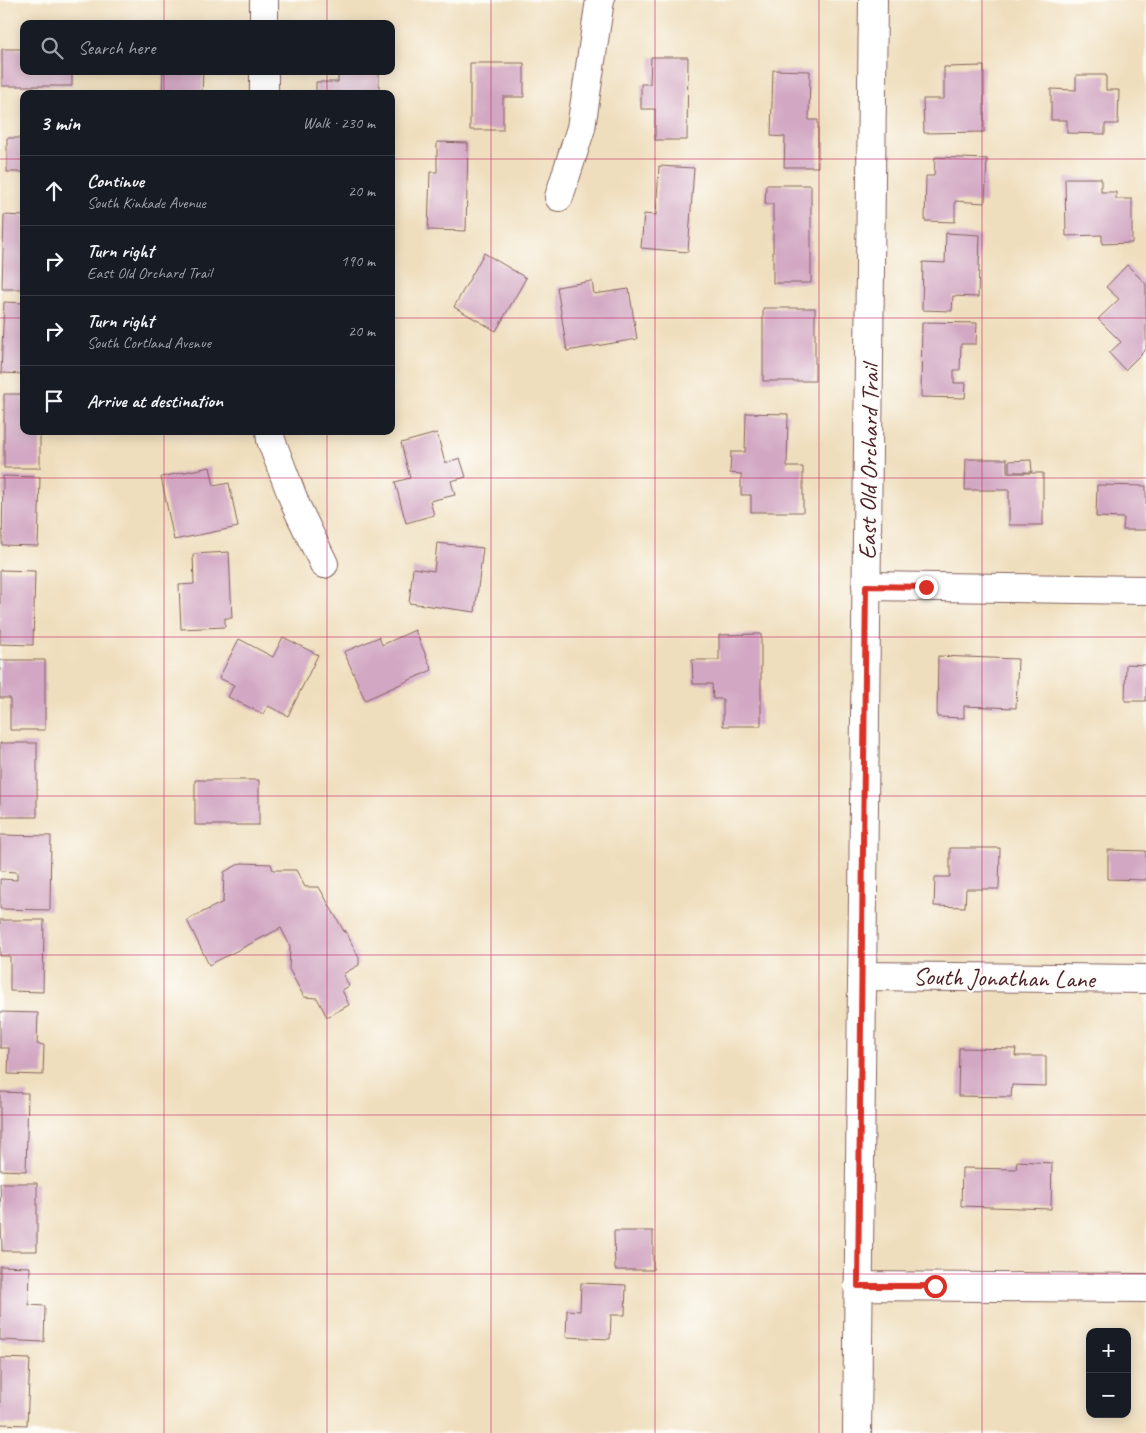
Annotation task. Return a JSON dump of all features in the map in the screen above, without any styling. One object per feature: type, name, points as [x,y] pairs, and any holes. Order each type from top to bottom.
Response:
[{"type":"street","points":[[264,0],[264,20]]},
{"type":"street","points":[[560,197],[581,128],[600,0]]},
{"type":"street","name":"East Old Orchard Trail","points":[[857,1433],[873,0]]},
{"type":"street","points":[[264,75],[264,90]]},
{"type":"street","points":[[270,435],[296,506],[324,564]]},
{"type":"street","points":[[866,586],[1146,590]]},
{"type":"street","name":"South Jonathan Lane","points":[[862,976],[1146,978]]},
{"type":"street","points":[[858,1286],[1146,1288]]},
{"type":"building","points":[[2,49],[20,49],[20,75],[72,75],[72,86],[2,86]]},
{"type":"building","points":[[651,57],[688,57],[687,140],[655,140],[655,109],[641,109],[641,84],[650,84]]},
{"type":"building","points":[[470,63],[524,63],[524,97],[503,97],[503,130],[470,130]]},
{"type":"building","points":[[984,66],[984,132],[924,133],[923,99],[944,99],[944,67]]},
{"type":"building","points":[[773,70],[810,71],[809,120],[818,120],[818,167],[784,167],[785,137],[771,136]]},
{"type":"building","points":[[163,75],[203,75],[202,90],[162,90]]},
{"type":"building","points":[[338,75],[379,75],[379,90],[316,90],[316,82],[338,82]]},
{"type":"building","points":[[1076,75],[1106,75],[1106,90],[1119,90],[1118,124],[1105,124],[1105,134],[1067,133],[1067,120],[1051,120],[1051,89],[1076,90]]},
{"type":"building","points":[[7,138],[20,138],[20,172],[7,172]]},
{"type":"building","points":[[437,142],[468,143],[466,231],[428,230],[430,172],[437,172]]},
{"type":"building","points":[[935,157],[987,159],[985,203],[955,201],[955,222],[925,221],[926,176],[934,176]]},
{"type":"building","points":[[659,166],[694,168],[688,252],[641,248],[644,214],[656,215]]},
{"type":"building","points":[[1065,178],[1101,178],[1101,192],[1116,192],[1116,199],[1132,199],[1132,243],[1102,244],[1102,235],[1066,236]]},
{"type":"building","points":[[766,185],[811,185],[811,283],[773,283],[773,204],[765,204]]},
{"type":"building","points":[[4,215],[20,216],[20,289],[2,289]]},
{"type":"building","points":[[946,233],[980,235],[978,297],[953,296],[952,311],[922,310],[923,262],[945,263]]},
{"type":"building","points":[[484,253],[526,278],[496,331],[454,307]]},
{"type":"building","points":[[1127,265],[1146,284],[1146,349],[1125,370],[1109,353],[1121,342],[1098,319],[1119,299],[1106,287]]},
{"type":"building","points":[[592,281],[594,294],[629,289],[637,339],[567,351],[557,287]]},
{"type":"building","points":[[4,302],[20,303],[20,374],[1,373]]},
{"type":"building","points":[[763,308],[815,308],[815,381],[763,381]]},
{"type":"building","points":[[922,322],[977,323],[976,344],[961,344],[960,370],[954,370],[954,383],[966,383],[965,398],[921,397]]},
{"type":"building","points":[[4,394],[20,394],[20,435],[40,435],[40,468],[4,468]]},
{"type":"building","points":[[746,413],[788,414],[787,467],[803,467],[803,512],[751,512],[751,495],[741,495],[741,474],[730,473],[731,452],[745,452]]},
{"type":"building","points":[[437,433],[445,463],[460,458],[466,477],[451,481],[455,495],[430,501],[434,515],[406,523],[395,482],[410,478],[401,443]]},
{"type":"building","points":[[966,459],[1007,459],[1007,473],[1043,473],[1043,525],[1009,525],[1009,490],[965,490]]},
{"type":"building","points":[[1031,460],[1032,472],[1009,472],[1009,461]]},
{"type":"building","points":[[210,467],[214,486],[229,483],[238,527],[174,540],[161,477]]},
{"type":"building","points":[[3,476],[40,477],[38,546],[2,545]]},
{"type":"building","points":[[1097,485],[1146,486],[1146,530],[1123,530],[1124,518],[1096,517]]},
{"type":"building","points":[[437,543],[483,548],[475,612],[409,603],[413,568],[434,571]]},
{"type":"building","points":[[229,552],[232,618],[225,618],[225,627],[181,629],[179,585],[194,584],[193,554]]},
{"type":"building","points":[[0,570],[35,571],[33,645],[0,644]]},
{"type":"building","points":[[415,630],[432,670],[365,700],[344,652],[379,637],[382,645]]},
{"type":"building","points":[[761,634],[761,726],[723,726],[723,699],[713,699],[712,684],[693,684],[692,660],[719,660],[719,635]]},
{"type":"building","points":[[283,637],[318,655],[288,716],[268,706],[263,714],[228,697],[234,685],[219,678],[239,639],[273,657]]},
{"type":"building","points":[[938,656],[1018,659],[1016,708],[964,706],[964,718],[937,717]]},
{"type":"building","points":[[0,660],[45,660],[45,730],[10,730],[10,698],[0,698]]},
{"type":"building","points":[[1126,664],[1146,665],[1146,701],[1125,701]]},
{"type":"building","points":[[0,743],[37,743],[37,817],[0,817]]},
{"type":"building","points":[[195,780],[259,780],[259,825],[195,825]]},
{"type":"building","points":[[0,835],[51,836],[50,910],[0,909],[0,879],[17,880],[17,872],[0,871]]},
{"type":"building","points":[[950,848],[1000,848],[999,889],[966,889],[965,907],[934,906],[935,877],[950,877]]},
{"type":"building","points":[[1108,850],[1146,851],[1146,880],[1108,879]]},
{"type":"building","points":[[241,863],[271,864],[273,870],[296,870],[305,887],[319,887],[345,933],[345,930],[359,958],[359,965],[343,974],[349,986],[342,990],[349,1005],[327,1017],[317,998],[304,997],[289,969],[290,946],[281,928],[209,965],[187,920],[223,902],[224,872]]},
{"type":"building","points":[[0,920],[44,920],[43,992],[10,991],[10,956],[0,956]]},
{"type":"building","points":[[0,1012],[38,1013],[37,1044],[44,1045],[43,1075],[8,1074],[9,1048],[0,1048]]},
{"type":"building","points":[[959,1048],[1016,1049],[1015,1056],[1046,1056],[1046,1086],[1012,1085],[1011,1097],[958,1096]]},
{"type":"building","points":[[0,1092],[28,1093],[26,1171],[0,1170]]},
{"type":"building","points":[[1017,1161],[1052,1163],[1051,1209],[961,1206],[962,1168],[1016,1169]]},
{"type":"building","points":[[0,1183],[37,1183],[37,1251],[2,1251]]},
{"type":"building","points":[[614,1231],[653,1231],[653,1270],[615,1270]]},
{"type":"building","points":[[0,1266],[30,1267],[29,1305],[45,1306],[44,1342],[0,1340]]},
{"type":"building","points":[[581,1283],[626,1285],[625,1315],[611,1315],[610,1339],[566,1337],[567,1310],[580,1311]]},
{"type":"building","points":[[0,1358],[30,1359],[27,1425],[0,1424]]},
{"type":"route","points":[[926,587],[866,586],[858,1286],[935,1286]]}]
